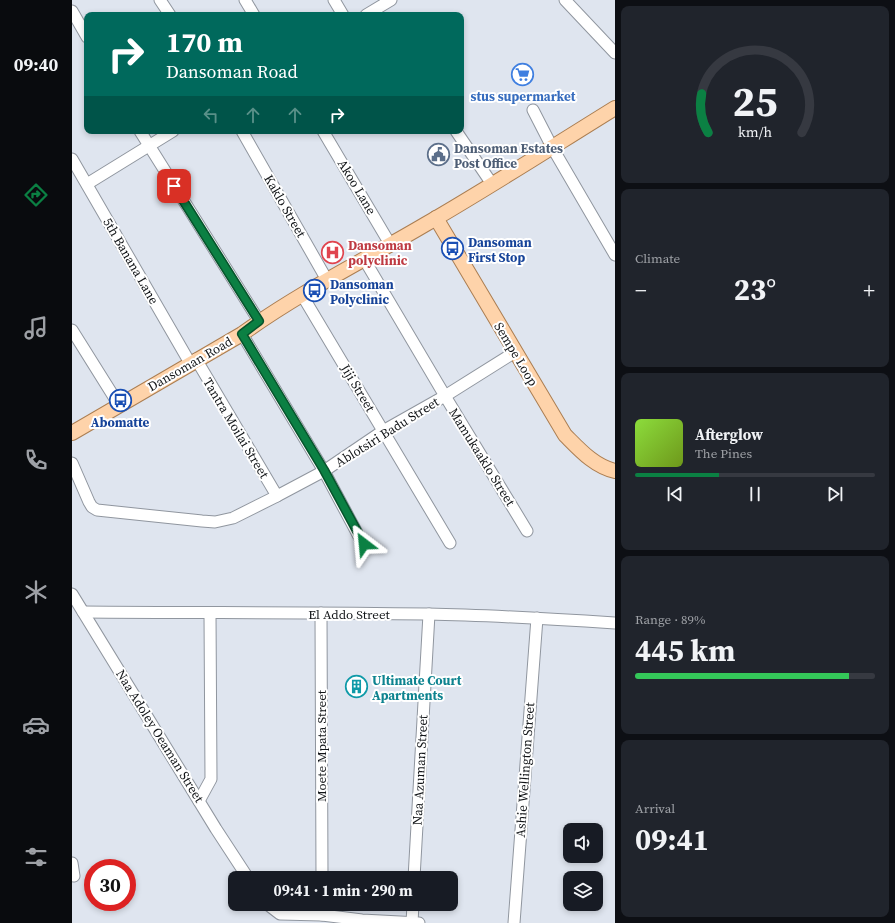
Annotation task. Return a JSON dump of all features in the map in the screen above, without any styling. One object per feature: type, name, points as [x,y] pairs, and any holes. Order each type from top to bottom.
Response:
[{"type":"main road","name":"Dansoman Road","points":[[72,433],[193,361],[242,334],[259,321],[327,280],[436,218],[615,108]]},
{"type":"main road","name":"Sempe Loop","points":[[436,218],[566,435],[593,462],[615,471]]},
{"type":"street","points":[[160,0],[168,12]]},
{"type":"street","points":[[245,0],[252,12]]},
{"type":"street","points":[[334,0],[341,12]]},
{"type":"street","points":[[380,11],[391,0]]},
{"type":"street","points":[[565,0],[615,53]]},
{"type":"street","points":[[72,11],[84,32]]},
{"type":"street","points":[[532,110],[615,255]]},
{"type":"street","points":[[142,134],[259,321]]},
{"type":"street","points":[[87,184],[168,134]]},
{"type":"street","name":"Kaklo Street","points":[[244,134],[327,280]]},
{"type":"street","name":"Akoo Lane","points":[[325,134],[390,244]]},
{"type":"street","points":[[458,134],[492,184]]},
{"type":"street","name":"5th Banana Lane","points":[[72,159],[193,361]]},
{"type":"street","name":"Mamukaaklo Street","points":[[364,259],[445,396],[528,531]]},
{"type":"street","name":"Jiji Street","points":[[302,295],[450,543]]},
{"type":"street","points":[[72,330],[120,405]]},
{"type":"street","points":[[242,334],[324,470],[364,544]]},
{"type":"street","name":"Ablotsiri Badu Street","points":[[72,463],[92,507],[102,511],[215,522],[233,518],[324,470],[383,431],[445,396],[515,352]]},
{"type":"street","name":"Tantra Moilai Street","points":[[193,361],[277,496]]},
{"type":"street","name":"Naa Adoley Oeaman Street","points":[[72,594],[244,871]]},
{"type":"street","name":"El Addo Street","points":[[83,612],[210,614],[429,614],[537,618],[615,623]]},
{"type":"street","name":"Moete Mpata Street","points":[[321,613],[322,871]]},
{"type":"street","points":[[199,801],[211,779],[210,614]]},
{"type":"street","name":"Naa Azuman Street","points":[[414,871],[429,614]]},
{"type":"street","name":"Ashie Wellington Street","points":[[514,923],[537,618]]},
{"type":"street","points":[[72,863],[74,876]]},
{"type":"street","points":[[276,911],[280,914],[305,911]]},
{"type":"street","points":[[329,911],[362,920],[419,923]]},
{"type":"street","points":[[412,923],[413,911]]},
{"type":"place","name":"stus supermarket","points":[[523,74]]},
{"type":"place","name":"Dansoman Estates Post Office","points":[[438,155]]},
{"type":"place","name":"Dansoman First Stop","points":[[452,249]]},
{"type":"place","name":"Dansoman polyclinic","points":[[332,252]]},
{"type":"place","name":"Dansoman Polyclinic","points":[[315,291]]},
{"type":"place","name":"Abomatte","points":[[120,400]]},
{"type":"place","name":"Ultimate Court Apartments","points":[[357,687]]},
{"type":"route","points":[[174,186],[259,321],[242,334],[324,470],[364,544]]}]
